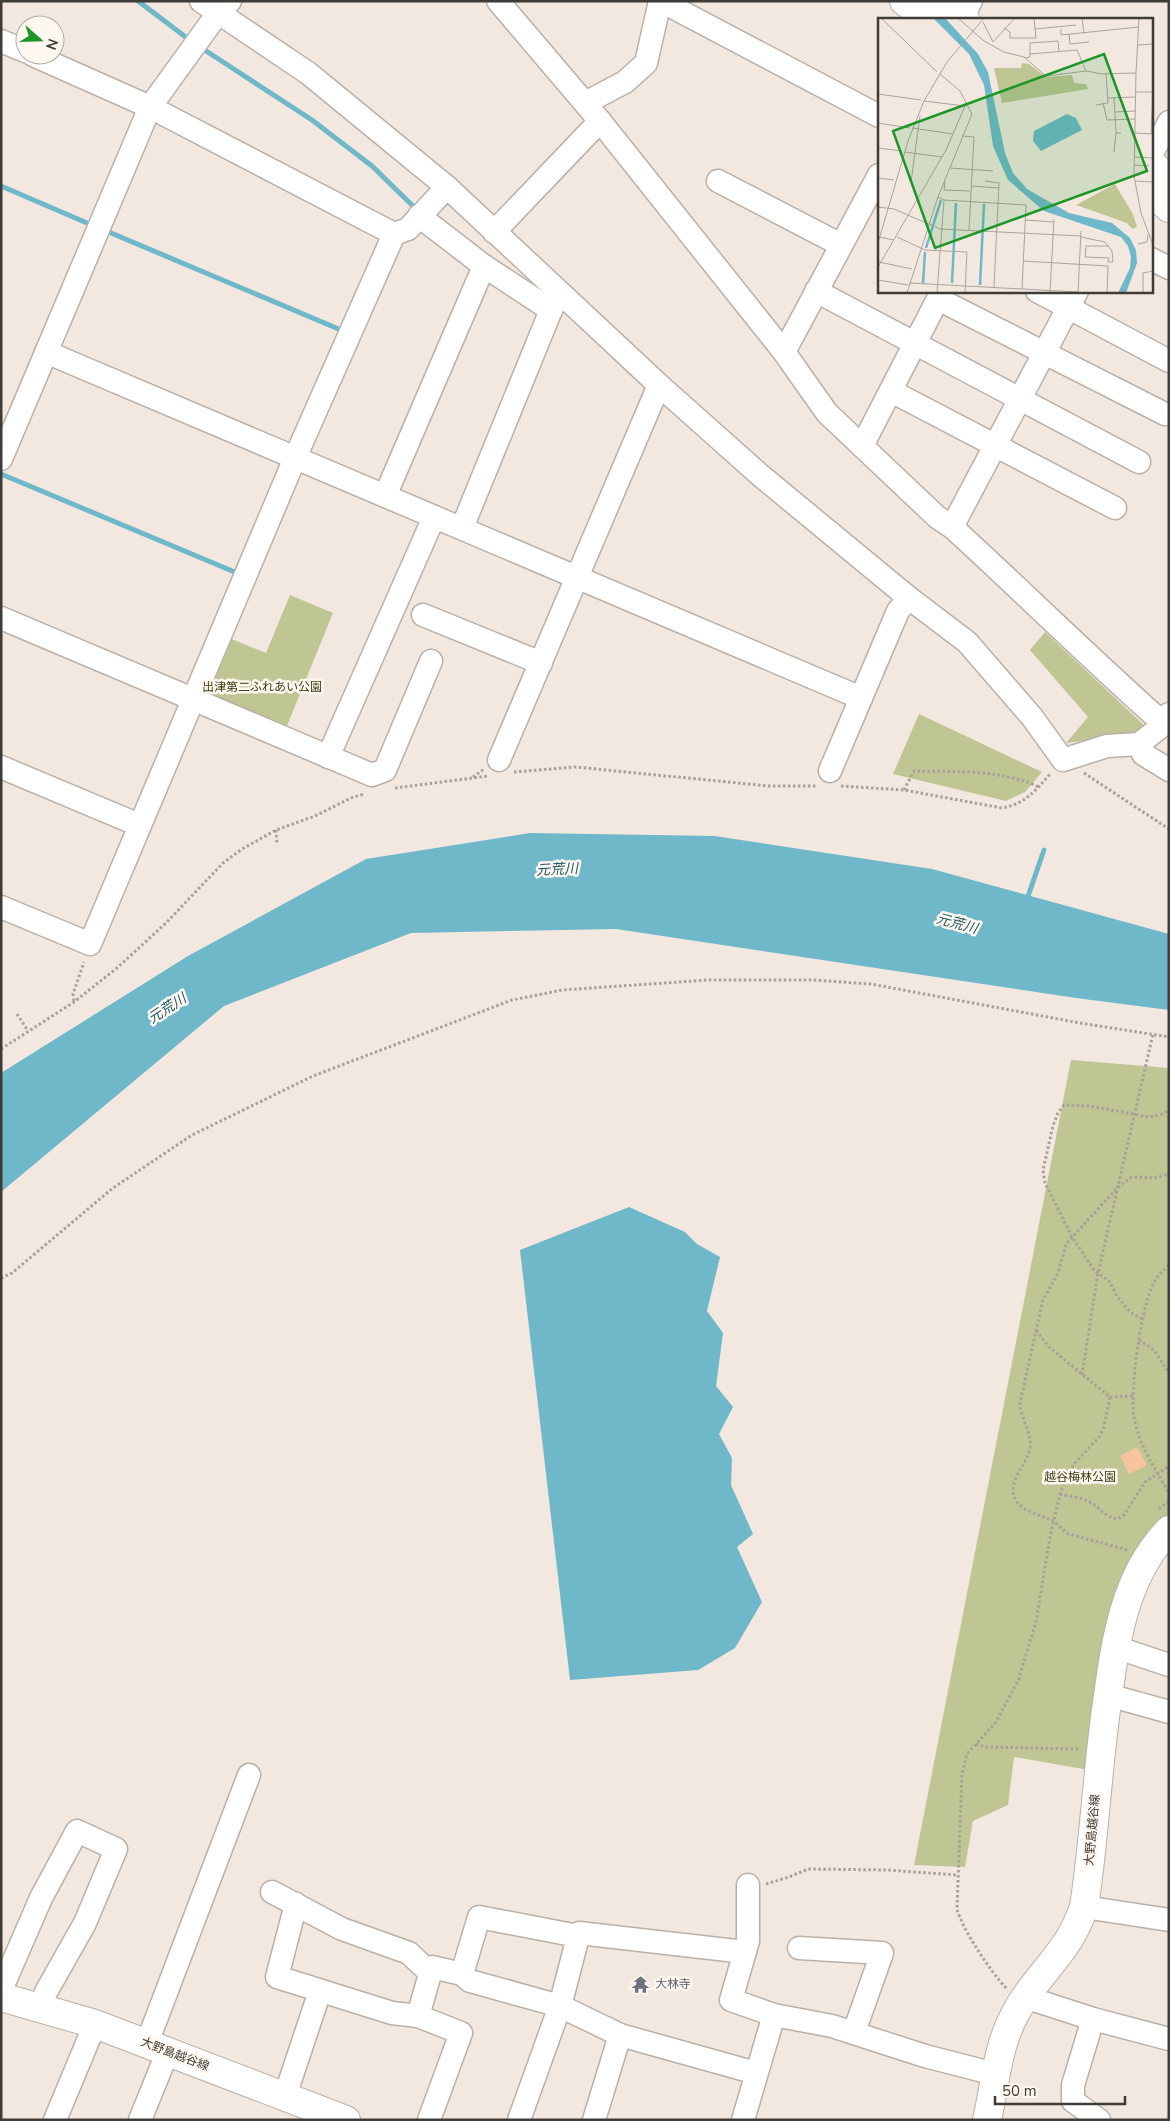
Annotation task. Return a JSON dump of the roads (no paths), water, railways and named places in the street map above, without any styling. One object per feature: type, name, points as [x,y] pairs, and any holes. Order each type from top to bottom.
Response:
[{"type":"main road","points":[[904,1],[927,18]]},
{"type":"main road","points":[[1152,164],[1169,180]]},
{"type":"main road","points":[[1152,193],[1169,208]]},
{"type":"main road","name":"大野島越谷線","points":[[987,2120],[1003,2039],[1013,2016],[1017,1994],[1064,1947],[1076,1927],[1084,1907],[1098,1771],[1115,1647],[1123,1611],[1138,1576],[1166,1537]]},
{"type":"main road","name":"大野島越谷線","points":[[1,1997],[95,2024],[346,2120]]},
{"type":"street","points":[[3,449],[150,107],[217,5],[308,73],[446,188],[494,232],[555,302],[659,385],[760,475],[908,598],[967,642],[1032,717],[1063,760],[1107,746],[1139,744],[1167,721],[1096,664],[1049,616],[952,527],[938,517],[827,413],[784,352],[600,121],[498,1]]},
{"type":"street","points":[[585,103],[625,82],[646,63],[661,1],[878,115]]},
{"type":"street","points":[[1,41],[15,47]]},
{"type":"street","points":[[56,65],[150,107],[394,234]]},
{"type":"street","points":[[494,232],[600,121]]},
{"type":"street","points":[[1152,153],[1169,122]]},
{"type":"street","points":[[784,352],[841,245],[872,205],[878,179]]},
{"type":"street","points":[[718,181],[841,245]]},
{"type":"street","points":[[1,907],[90,944],[295,458],[394,234],[408,228],[446,188]]},
{"type":"street","points":[[420,216],[484,266],[555,302]]},
{"type":"street","points":[[1152,259],[1169,268]]},
{"type":"street","points":[[385,496],[484,266]]},
{"type":"street","points":[[816,292],[1140,462]]},
{"type":"street","points":[[1041,292],[1073,300],[1169,360]]},
{"type":"street","points":[[862,446],[940,295],[1044,354],[1165,414]]},
{"type":"street","points":[[952,527],[1073,300]]},
{"type":"street","points":[[462,528],[555,302]]},
{"type":"street","points":[[46,352],[861,698]]},
{"type":"street","points":[[499,769],[541,663],[659,385]]},
{"type":"street","points":[[890,391],[1115,508]]},
{"type":"street","points":[[328,757],[434,517]]},
{"type":"street","points":[[830,781],[861,698],[898,611],[908,598]]},
{"type":"street","points":[[423,615],[541,663]]},
{"type":"street","points":[[1,618],[372,775],[385,770],[431,661]]},
{"type":"street","points":[[1139,744],[1143,754],[1169,770]]},
{"type":"street","points":[[1,767],[139,826]]},
{"type":"street","points":[[1115,1647],[1169,1665]]},
{"type":"street","points":[[1108,1695],[1169,1712]]},
{"type":"street","points":[[140,2120],[158,2047],[249,1775]]},
{"type":"street","points":[[1,1990],[40,1898],[77,1831],[116,1850],[85,1923],[46,1992],[40,2007]]},
{"type":"street","points":[[748,1885],[748,1941],[731,2000],[774,2015],[832,2026],[925,2056],[995,2074]]},
{"type":"street","points":[[272,1892],[342,1929],[409,1953],[430,1973]]},
{"type":"street","points":[[296,1904],[276,1977],[392,2012],[418,2016],[461,2032],[429,2120]]},
{"type":"street","points":[[1084,1907],[1169,1920]]},
{"type":"street","points":[[462,1974],[479,1918],[578,1936]]},
{"type":"street","points":[[519,2120],[560,2006],[579,1933],[745,1952]]},
{"type":"street","points":[[799,1948],[882,1953],[854,2032]]},
{"type":"street","points":[[418,2016],[432,1967],[462,1974],[470,1981],[560,2006],[620,2035],[756,2072]]},
{"type":"street","points":[[285,2096],[320,1991]]},
{"type":"street","points":[[1017,1994],[1093,2019],[1169,2039]]},
{"type":"street","points":[[743,2120],[774,2015]]},
{"type":"street","points":[[1093,2019],[1073,2085],[1073,2101],[1099,2120]]},
{"type":"street","points":[[54,2120],[95,2024]]},
{"type":"street","points":[[594,2120],[620,2035]]},
{"type":"water","name":"元荒川","points":[[530,833],[715,836],[932,869],[1169,934],[1169,1010],[1076,998],[616,929],[411,933],[224,1006],[1,1192],[1,1073],[188,956],[366,859]]},
{"type":"water","points":[[629,1207],[685,1232],[697,1244],[720,1257],[707,1311],[723,1333],[716,1386],[733,1407],[719,1434],[732,1458],[731,1485],[753,1534],[737,1547],[762,1602],[735,1648],[698,1670],[570,1680],[520,1250]]},
{"type":"waterway","points":[[138,1],[191,41]]},
{"type":"waterway","points":[[200,47],[312,120],[372,166],[415,208]]},
{"type":"waterway","points":[[1,186],[94,226]]},
{"type":"waterway","points":[[104,230],[341,330]]},
{"type":"waterway","points":[[1,474],[237,573]]},
{"type":"waterway","points":[[1026,902],[1044,850]]},
{"type":"place","name":"大林寺","points":[[641,1984]]},
{"type":"park label","name":"出津第二ふれあい公園","points":[[262,687]]},
{"type":"park label","name":"越谷梅林公園","points":[[1080,1477]]}]
